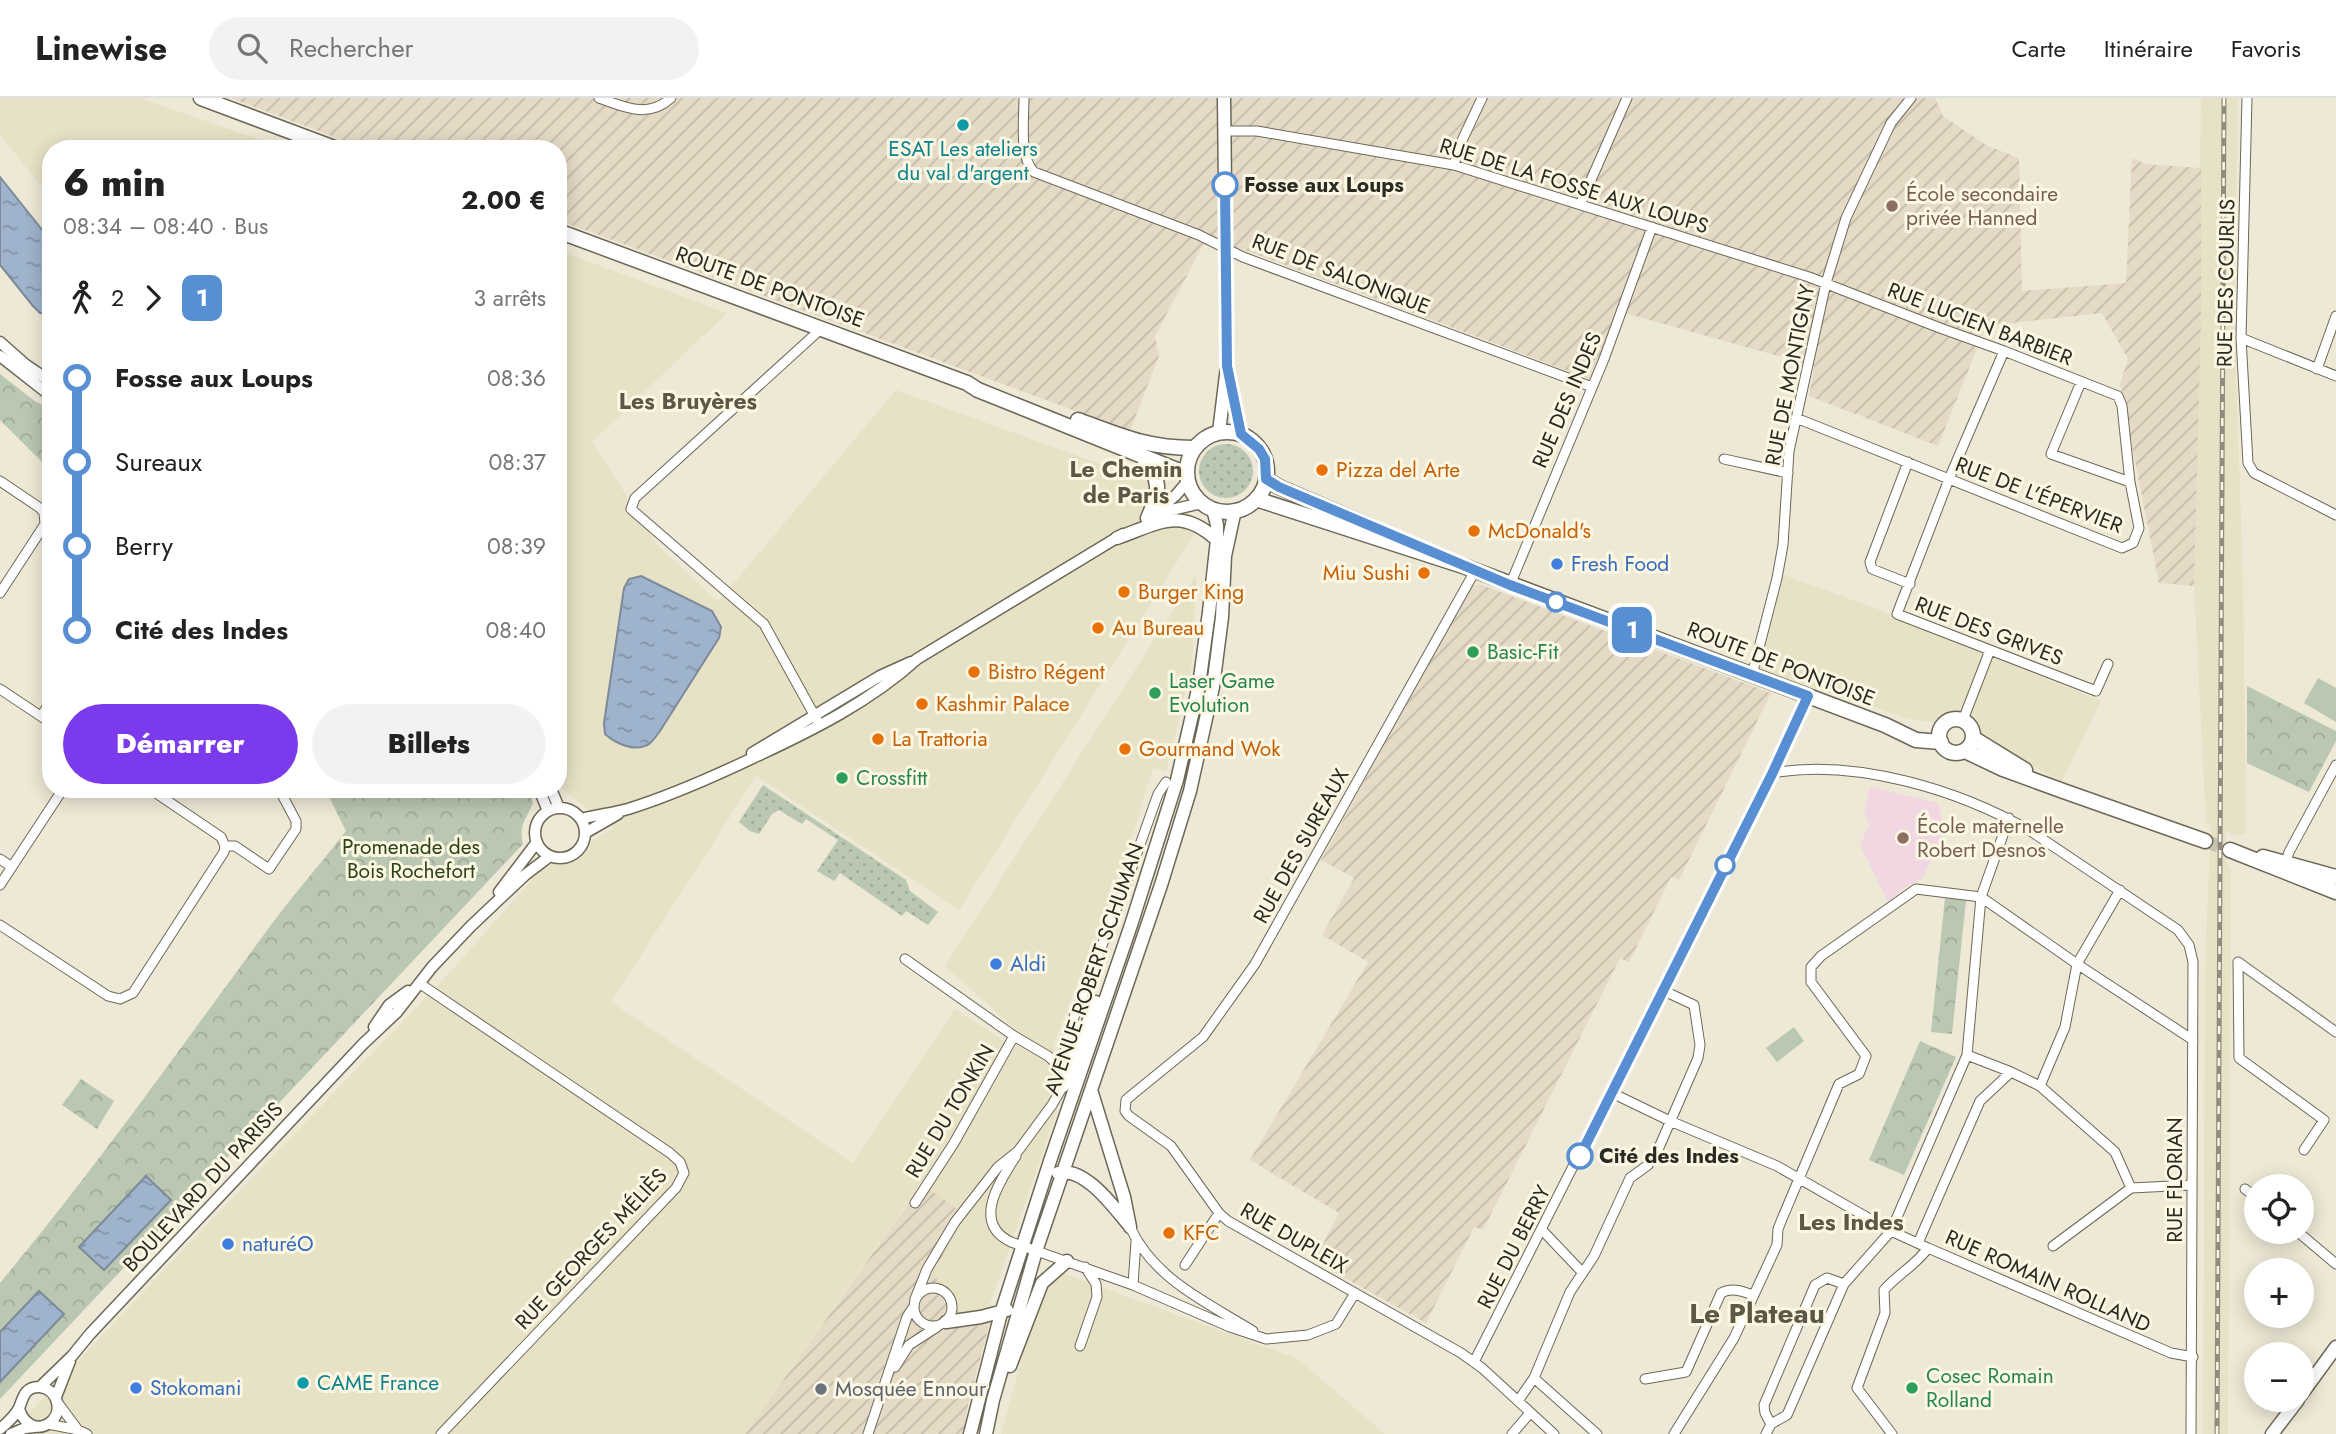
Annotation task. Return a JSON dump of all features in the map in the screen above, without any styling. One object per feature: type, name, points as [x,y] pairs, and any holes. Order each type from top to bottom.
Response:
[{"type":"main road","points":[[201,98],[313,140]]},
{"type":"main road","points":[[1219,432],[1227,366],[1224,98]]},
{"type":"main road","name":"ROUTE DE PONTOISE","points":[[567,234],[967,383],[978,390],[1141,455],[1187,477]]},
{"type":"main road","points":[[1227,366],[1241,434]]},
{"type":"main road","name":"ROUTE DE PONTOISE","points":[[967,383],[980,384],[1140,443],[1168,448],[1194,448]]},
{"type":"main road","points":[[1219,432],[1241,434],[1259,449],[1265,459],[1266,479],[1256,499],[1235,510],[1207,506],[1191,489],[1187,477],[1187,465],[1194,448],[1201,441],[1219,432]]},
{"type":"main road","points":[[1141,455],[1156,475],[1158,486],[1152,516]]},
{"type":"main road","name":"ROUTE DE PONTOISE","points":[[1266,479],[1470,569],[1885,725],[1916,740],[1941,736]]},
{"type":"main road","name":"ROUTE DE PONTOISE","points":[[1256,499],[1470,569]]},
{"type":"main road","name":"AVENUE ROBERT SCHUMAN","points":[[970,1434],[1001,1313],[1044,1178],[1131,925],[1199,685],[1217,540],[1217,525],[1207,506]]},
{"type":"main road","name":"AVENUE ROBERT SCHUMAN","points":[[987,1433],[993,1400],[1020,1304],[1183,815],[1213,687],[1222,617],[1225,556],[1235,510]]},
{"type":"main road","points":[[1117,538],[1172,519],[1191,521],[1203,527],[1217,540]]},
{"type":"main road","points":[[1963,720],[1973,731],[1971,746],[1965,751],[1951,753],[1941,736],[1950,721],[1963,720]]},
{"type":"main road","points":[[1973,738],[2049,786]]},
{"type":"main road","points":[[1965,751],[2003,769],[2205,841]]},
{"type":"main road","points":[[1171,781],[1183,793],[1183,815]]},
{"type":"main road","points":[[2336,877],[2286,862],[2230,850],[2336,892]]},
{"type":"main road","points":[[1063,1086],[1103,985],[1131,925]]},
{"type":"main road","points":[[1092,1093],[1124,1197],[1130,1227]]},
{"type":"main road","points":[[1044,1178],[1065,1172],[1086,1180],[1096,1187],[1130,1227]]},
{"type":"main road","points":[[987,1433],[1036,1293],[1046,1277],[1067,1261]]},
{"type":"main road","points":[[943,1324],[1001,1313],[1020,1304]]},
{"type":"main road","points":[[2314,1379],[2334,1355]]},
{"type":"main road","points":[[2272,1434],[2289,1412]]},
{"type":"street","points":[[598,98],[634,110],[650,110],[671,98]]},
{"type":"street","name":"RUE DE SALONIQUE","points":[[1024,98],[1024,155],[1028,167],[1034,172],[1226,247],[1243,257],[1592,387]]},
{"type":"street","points":[[1454,165],[1459,147],[1482,98]]},
{"type":"street","points":[[1580,205],[1627,98]]},
{"type":"street","name":"RUE DE MONTIGNY","points":[[1752,675],[1777,578],[1783,545],[1789,451],[1826,283],[1846,218],[1891,123],[1911,98]]},
{"type":"street","name":"RUE DES COURLIS","points":[[2247,98],[2241,338],[2247,458],[2250,468],[2260,476],[2336,515]]},
{"type":"street","name":"RUE DE LA FOSSE AUX LOUPS","points":[[1225,131],[1257,131],[1454,165],[1826,283]]},
{"type":"street","name":"RUE DES INDES","points":[[1510,585],[1604,359],[1653,227]]},
{"type":"street","name":"RUE LUCIEN BARBIER","points":[[1826,283],[2118,396],[2120,400]]},
{"type":"street","points":[[2317,369],[2336,316]]},
{"type":"street","points":[[817,720],[764,624],[631,509],[635,499],[822,328]]},
{"type":"street","points":[[2241,338],[2336,376]]},
{"type":"street","points":[[0,342],[42,376]]},
{"type":"street","name":"RUE DES GRIVES","points":[[2004,351],[1949,479],[1897,614],[2096,691],[2108,664]]},
{"type":"street","points":[[0,356],[42,389]]},
{"type":"street","points":[[2081,382],[2051,454],[2130,482]]},
{"type":"street","name":"RUE DE L'ÉPERVIER","points":[[1796,418],[2122,548],[2133,543],[2139,528],[2130,482],[2120,400]]},
{"type":"street","points":[[1724,459],[1788,473]]},
{"type":"street","points":[[1908,461],[1870,566],[1910,584]]},
{"type":"street","points":[[581,819],[627,809],[691,787],[731,769],[817,720],[863,700],[917,659],[1152,516],[1183,488],[1187,477]]},
{"type":"street","points":[[0,481],[42,512]]},
{"type":"street","points":[[1152,516],[1207,506]]},
{"type":"street","points":[[0,593],[42,530]]},
{"type":"street","name":"RUE DES SUREAUX","points":[[1125,1111],[1126,1100],[1203,1037],[1255,964],[1470,569]]},
{"type":"street","points":[[1963,720],[1990,650]]},
{"type":"street","points":[[0,689],[41,716]]},
{"type":"street","name":"RUE DU BERRY","points":[[1474,1362],[1772,774],[1808,696]]},
{"type":"street","points":[[2286,862],[2336,765]]},
{"type":"street","points":[[1772,774],[1819,768],[1911,781],[1962,797],[2009,818],[2120,890],[2077,964],[2065,1027],[2040,1086]]},
{"type":"street","points":[[1171,781],[1158,793],[1069,1030],[1062,1069],[1063,1086],[1018,1152],[993,1195],[991,1213],[996,1229],[1001,1236],[1022,1246],[1133,1285],[1230,1327],[1266,1339],[1308,1335],[1336,1324],[1355,1293]]},
{"type":"street","points":[[0,885],[57,798]]},
{"type":"street","points":[[163,798],[230,846],[269,869],[296,828],[296,821],[284,798]]},
{"type":"street","points":[[545,798],[553,810]]},
{"type":"street","points":[[552,798],[553,810]]},
{"type":"street","points":[[585,834],[627,809]]},
{"type":"street","points":[[553,810],[570,810],[581,819],[584,841],[576,852],[563,858],[550,856],[537,842],[537,825],[553,810]]},
{"type":"street","points":[[1766,1434],[1770,1424],[1787,1415],[1844,1283],[1891,1231],[1967,1055],[1981,897],[2009,818]]},
{"type":"street","name":"BOULEVARD DU PARISIS","points":[[40,1387],[363,1044],[397,1012],[419,983],[471,926],[537,842]]},
{"type":"street","points":[[0,925],[108,996],[120,999],[127,997],[133,993],[230,846]]},
{"type":"street","name":"BOULEVARD DU PARISIS","points":[[471,926],[525,875],[550,856]]},
{"type":"street","points":[[0,859],[12,867]]},
{"type":"street","points":[[1674,1434],[1734,1338],[1779,1239],[1779,1229],[1839,1084],[1859,1074],[1866,1056],[1811,982],[1811,967],[1821,956],[1916,889],[1981,897],[2193,1040]]},
{"type":"street","name":"RUE FLORIAN","points":[[2120,890],[2178,930],[2189,945],[2193,962],[2191,1434]]},
{"type":"street","points":[[905,959],[1014,1036],[1048,1056],[1062,1069]]},
{"type":"street","points":[[2304,1150],[2324,1120],[2239,1058],[2238,962],[2336,1032]]},
{"type":"street","name":"RUE GEORGES MÉLIÈS","points":[[419,983],[670,1153],[680,1162],[684,1173],[676,1188],[441,1434]]},
{"type":"street","points":[[1518,1401],[1534,1378],[1570,1292],[1594,1256],[1630,1178],[1652,1159],[1698,1058],[1700,1045],[1694,1005],[1662,990]]},
{"type":"street","name":"RUE DU TONKIN","points":[[915,1203],[954,1143],[1014,1036]]},
{"type":"street","points":[[1967,1055],[2040,1086],[2115,1152],[2132,1188]]},
{"type":"street","points":[[1918,1243],[1980,1101],[2011,1072]]},
{"type":"street","name":"RUE ROMAIN ROLLAND","points":[[1612,1093],[1670,1121],[1777,1166],[1891,1231],[1928,1248],[2171,1353],[2193,1357]]},
{"type":"street","name":"RUE DUPLEIX","points":[[1125,1111],[1171,1146],[1219,1213],[1228,1221],[1474,1362],[1554,1434]]},
{"type":"street","points":[[868,1434],[907,1317],[927,1269],[955,1222],[998,1167],[1018,1152]]},
{"type":"street","points":[[2053,1246],[2132,1188],[2192,1185]]},
{"type":"street","points":[[1185,1265],[1219,1213]]},
{"type":"street","points":[[1130,1227],[1136,1241],[1153,1264],[1177,1284],[1266,1339]]},
{"type":"street","points":[[1542,1230],[1583,1273]]},
{"type":"street","points":[[1133,1285],[1136,1241]]},
{"type":"street","points":[[2312,1244],[2336,1264]]},
{"type":"street","points":[[1892,1434],[1857,1388],[1885,1313],[1884,1290],[1920,1260],[1928,1248]]},
{"type":"street","points":[[1080,1346],[1097,1297],[1096,1284],[1084,1267]]},
{"type":"street","points":[[1770,1424],[1764,1405],[1815,1285],[1827,1278],[1844,1283]]},
{"type":"street","points":[[888,1377],[909,1346],[943,1324],[952,1311],[947,1293],[936,1287],[923,1290],[914,1303],[917,1318],[922,1323],[934,1326],[943,1324]]},
{"type":"street","points":[[1645,1379],[1686,1372],[1721,1293],[1734,1290],[1753,1295]]},
{"type":"street","name":"BOULEVARD DU PARISIS","points":[[57,1400],[72,1356]]},
{"type":"street","points":[[1534,1378],[1597,1434]]},
{"type":"street","points":[[0,1429],[19,1408],[22,1395],[40,1387],[47,1389],[82,1432]]},
{"type":"street","points":[[48,1424],[56,1415],[57,1400]]},
{"type":"street","points":[[19,1408],[24,1420],[35,1427]]},
{"type":"street","points":[[1513,1434],[1530,1413]]},
{"type":"street","points":[[11,1434],[25,1427],[48,1424],[82,1432]]},
{"type":"shaded area","points":[[0,98],[140,98],[261,140],[42,140],[42,187],[0,135]]},
{"type":"shaded area","points":[[231,98],[1935,98],[1943,116],[1986,145],[2019,158],[2022,291],[2126,283],[2132,158],[2145,164],[2201,168],[2201,314],[2194,586],[2159,583],[2120,384],[2128,359],[2102,313],[1986,326],[1938,446],[1809,396],[1814,366],[1617,311],[1592,380],[1242,249],[1203,245],[1155,336],[1159,356],[1130,431],[567,223],[567,140],[343,140]]},
{"type":"shaded area","points":[[2201,98],[2238,98],[2234,320],[2243,573],[2246,833],[2239,836],[2226,832],[2226,860],[2231,870],[2228,1434],[2203,1434],[2205,965],[2211,825],[2206,823],[2194,586]]},
{"type":"shaded area","points":[[567,253],[727,313],[592,442],[654,542],[718,602],[896,390],[1144,480],[1202,522],[959,910],[756,776],[611,1002],[853,1163],[955,1009],[1007,1043],[932,1168],[745,1434],[9,1434],[453,969],[537,874],[614,828],[567,793]]},
{"type":"shaded area","points":[[1197,573],[1192,665],[1166,771],[1153,768],[1122,870],[1054,1043],[1057,1111],[988,1310],[959,1315],[953,1293],[931,1276],[965,1215],[928,1189],[955,1151],[1022,1035],[945,966]]},
{"type":"shaded area","points":[[1784,575],[1883,611],[2101,701],[2062,781],[1982,740],[1975,720],[1955,712],[1932,722],[1910,719],[1758,670]]},
{"type":"shaded area","points":[[1479,584],[1771,693],[1679,880],[1671,877],[1629,962],[1620,958],[1483,1230],[1474,1227],[1426,1323],[1314,1261],[1339,1213],[1250,1160],[1368,962],[1322,935],[1354,878],[1321,860],[1471,587]]},
{"type":"shaded area","name":"École maternelle Robert Desnos","points":[[1870,787],[1938,803],[1945,831],[1922,879],[1902,889],[1888,902],[1860,845],[1869,825],[1864,811]]},
{"type":"shaded area","points":[[922,1184],[965,1215],[932,1275],[953,1293],[959,1315],[991,1318],[963,1434],[745,1434]]},
{"type":"shaded area","points":[[1047,1267],[1298,1359],[1385,1434],[1001,1434]]},
{"type":"green space","points":[[0,374],[42,404],[42,462],[0,420]]},
{"type":"green space","points":[[1226,444],[1245,452],[1253,471],[1245,490],[1226,498],[1207,490],[1199,471],[1207,452]]},
{"type":"green space","points":[[2318,678],[2336,688],[2336,722],[2304,703]]},
{"type":"green space","points":[[2247,686],[2336,731],[2336,741],[2309,792],[2247,763]]},
{"type":"green space","points":[[763,785],[906,880],[910,891],[938,912],[928,925],[906,911],[902,916],[840,873],[834,881],[817,871],[838,840],[806,819],[802,824],[779,810],[772,814],[759,834],[739,822]]},
{"type":"green space","name":"Promenade des Bois Rochefort","points":[[330,798],[531,798],[533,803],[522,826],[523,844],[0,1399],[0,1283],[100,1156],[270,926],[346,831]]},
{"type":"green space","points":[[1945,898],[1966,900],[1952,1034],[1931,1032]]},
{"type":"green space","points":[[1794,1027],[1804,1041],[1777,1062],[1766,1048]]},
{"type":"green space","points":[[1920,1041],[1956,1057],[1904,1175],[1869,1160]]},
{"type":"green space","points":[[81,1079],[114,1101],[97,1129],[62,1105]]},
{"type":"water","points":[[0,177],[42,230],[42,313],[0,265]]},
{"type":"water","points":[[641,576],[712,611],[721,627],[719,638],[660,731],[649,744],[638,748],[625,746],[609,737],[605,734],[604,723],[624,588],[629,579]]},
{"type":"water","points":[[146,1176],[171,1200],[104,1270],[79,1247]]},
{"type":"water","points":[[39,1291],[64,1314],[0,1382],[0,1332]]},
{"type":"tunnel","points":[[2205,841],[2230,850]]},
{"type":"railway","points":[[2217,1434],[2224,98]]},
{"type":"bus line","name":"1","points":[[1225,185],[1227,366],[1241,434],[1251,440],[1265,459],[1266,479],[1279,487],[1538,596],[1808,696],[1772,774],[1580,1156]]},
{"type":"place","name":"ESAT Les ateliers du val d'argent","points":[[963,125]]},
{"type":"place","name":"Fosse aux Loups","points":[[1225,185]]},
{"type":"place","name":"École secondaire privée Hanned","points":[[1892,206]]},
{"type":"place","name":"Pizza del Arte","points":[[1322,470]]},
{"type":"place","name":"McDonald's","points":[[1474,531]]},
{"type":"place","name":"Fresh Food","points":[[1557,564]]},
{"type":"place","name":"Miu Sushi","points":[[1424,573]]},
{"type":"place","name":"Burger King","points":[[1124,592]]},
{"type":"place","name":"Au Bureau","points":[[1098,628]]},
{"type":"place","name":"Basic-Fit","points":[[1473,652]]},
{"type":"place","name":"Bistro Régent","points":[[974,672]]},
{"type":"place","name":"Laser Game Evolution","points":[[1155,693]]},
{"type":"place","name":"Kashmir Palace","points":[[922,704]]},
{"type":"place","name":"La Trattoria","points":[[878,739]]},
{"type":"place","name":"Gourmand Wok","points":[[1125,749]]},
{"type":"place","name":"Crossfitt","points":[[842,778]]},
{"type":"place","name":"École maternelle Robert Desnos","points":[[1903,838]]},
{"type":"place","name":"Aldi","points":[[996,964]]},
{"type":"place","name":"Cité des Indes","points":[[1580,1156]]},
{"type":"place","name":"KFC","points":[[1169,1233]]},
{"type":"place","name":"naturéO","points":[[228,1244]]},
{"type":"place","name":"CAME France","points":[[303,1383]]},
{"type":"place","name":"Stokomani","points":[[136,1388]]},
{"type":"place","name":"Cosec Romain Rolland","points":[[1912,1388]]},
{"type":"place","name":"Mosquée Ennour","points":[[821,1389]]},
{"type":"district","name":"Les Bruyères","points":[[688,401]]},
{"type":"district","name":"Le Chemin de Paris","points":[[1126,482]]},
{"type":"district","name":"Les Indes","points":[[1851,1221]]},
{"type":"district","name":"Le Plateau","points":[[1757,1313]]}]
